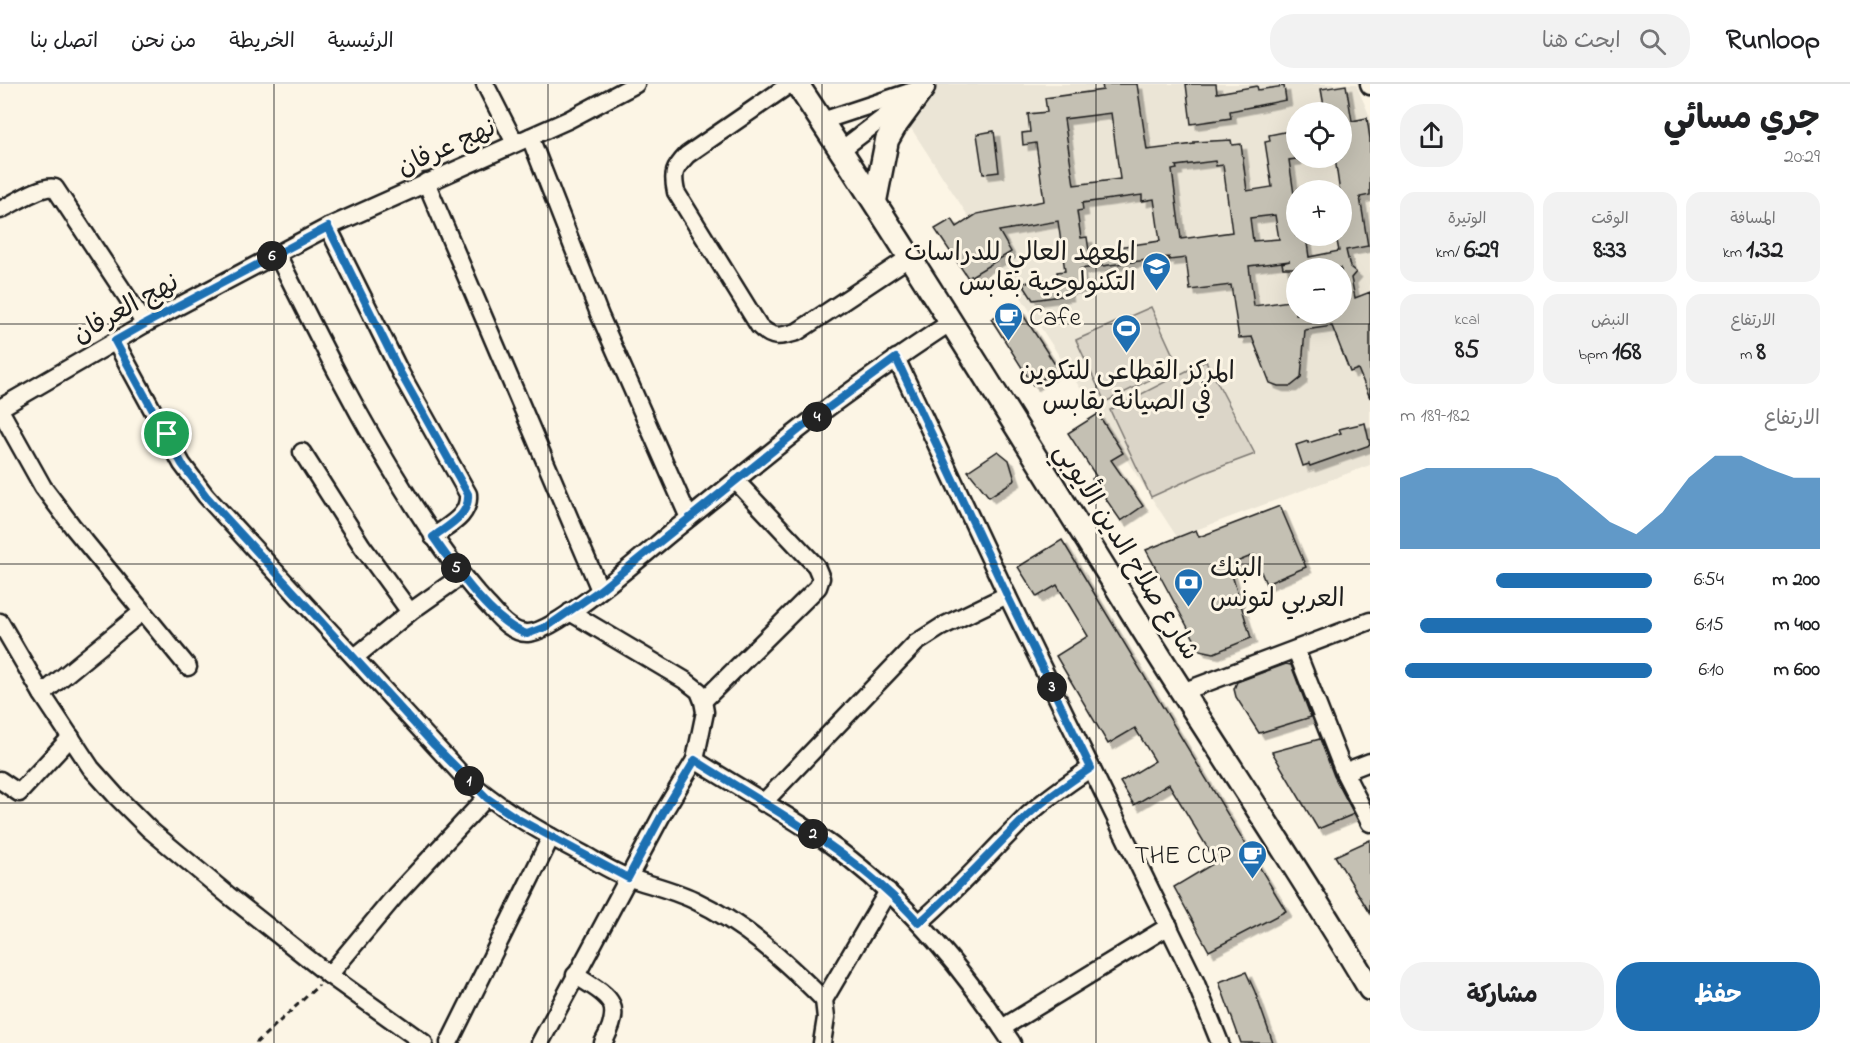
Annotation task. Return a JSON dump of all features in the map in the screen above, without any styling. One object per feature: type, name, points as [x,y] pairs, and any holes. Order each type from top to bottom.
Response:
[{"type":"main road","name":"شارع صلاح الدين الأيوبي","points":[[798,84],[875,201],[1182,692],[1318,900],[1370,989]]},
{"type":"main road","points":[[875,201],[887,140],[895,126],[928,86]]},
{"type":"street","points":[[484,84],[522,140],[689,518]]},
{"type":"street","name":"نهج عرفان","points":[[277,254],[328,227],[567,120],[636,84]]},
{"type":"street","points":[[790,84],[687,155],[677,165],[673,177],[676,192],[759,326],[768,335],[783,336],[797,332],[910,257]]},
{"type":"street","points":[[822,121],[928,86]]},
{"type":"street","points":[[841,150],[928,86]]},
{"type":"street","points":[[426,182],[600,590]]},
{"type":"street","points":[[0,210],[37,191],[50,187],[55,188],[145,324]]},
{"type":"street","points":[[328,227],[401,374],[468,494],[467,509],[433,537]]},
{"type":"street","points":[[277,254],[342,386],[433,537],[461,576],[506,624],[527,634],[537,631],[570,612],[600,590],[805,425],[896,358],[951,322]]},
{"type":"street","name":"نهج العرفان","points":[[0,409],[145,324],[277,254]]},
{"type":"street","points":[[115,341],[182,464],[206,496],[449,761],[487,798],[518,819],[628,878],[654,884],[694,900],[730,920],[756,937],[824,1000]]},
{"type":"street","points":[[896,358],[1007,595],[1169,926],[1195,981],[1220,1043]]},
{"type":"street","points":[[0,409],[43,487],[188,667]]},
{"type":"street","points":[[302,452],[362,546],[410,612]]},
{"type":"street","points":[[703,701],[818,587],[821,578],[816,566],[736,481]]},
{"type":"street","points":[[355,657],[410,612],[461,576]]},
{"type":"street","points":[[763,803],[916,644],[959,617],[1007,595]]},
{"type":"street","points":[[42,694],[142,612]]},
{"type":"street","points":[[540,1043],[663,813],[695,760],[705,712],[699,691],[686,681],[570,612]]},
{"type":"street","points":[[1182,692],[1370,621]]},
{"type":"street","points":[[0,622],[42,694],[91,768],[149,829],[329,975],[424,1043]]},
{"type":"street","points":[[1296,650],[1344,772],[1370,823]]},
{"type":"street","points":[[0,780],[19,793],[71,737]]},
{"type":"street","points":[[695,760],[828,843],[888,891],[919,923],[967,980],[1012,1043]]},
{"type":"street","points":[[1344,772],[1370,762]]},
{"type":"street","points":[[919,923],[939,906],[1030,814],[1061,788],[1091,768]]},
{"type":"street","points":[[329,975],[402,888],[487,798]]},
{"type":"street","points":[[449,1043],[551,837]]},
{"type":"street","points":[[822,1043],[826,1018],[824,1000],[888,891]]},
{"type":"street","points":[[1002,1028],[1169,926]]},
{"type":"street","points":[[575,975],[603,992],[613,1006],[612,1027],[603,1043]]},
{"type":"path","points":[[256,1043],[329,975]]},
{"type":"shaded area","name":"المعهد العالي للدراسات التكنولوجية بقابس","points":[[935,84],[1356,84],[1370,117],[1370,465],[1177,537],[907,122],[915,93]]},
{"type":"shaded area","name":"المركز القطاعى للتكوين في الصيانة بقابس","points":[[1151,307],[1178,366],[1105,402],[1076,340]]},
{"type":"shaded area","points":[[1206,361],[1255,454],[1204,473],[1151,497],[1110,410]]},
{"type":"building","points":[[1102,84],[1137,84],[1147,150],[1194,144],[1194,142],[1231,140],[1232,145],[1241,144],[1247,191],[1272,187],[1265,142],[1270,141],[1269,135],[1286,132],[1286,168],[1290,168],[1292,180],[1286,180],[1286,246],[1307,246],[1309,257],[1339,251],[1338,246],[1352,246],[1352,180],[1338,180],[1336,168],[1352,168],[1352,121],[1367,118],[1370,139],[1370,195],[1360,197],[1368,246],[1346,250],[1348,258],[1286,258],[1286,261],[1249,266],[1254,306],[1286,301],[1286,324],[1352,324],[1352,283],[1355,298],[1370,292],[1370,398],[1358,369],[1350,372],[1332,326],[1305,330],[1301,378],[1291,386],[1278,386],[1270,383],[1252,337],[1239,338],[1231,285],[1190,290],[1186,258],[1169,260],[1169,257],[1080,269],[1082,287],[1067,289],[1068,295],[1033,300],[1022,283],[1058,278],[1057,272],[1065,271],[1058,221],[999,231],[1011,252],[968,278],[935,229],[952,219],[957,227],[977,214],[1044,201],[1036,143],[1023,145],[1022,133],[1030,132],[1028,114],[1047,112],[1045,98],[1103,90]],"holes":[[[1111,113],[1120,179],[1074,185],[1064,119]],[[1215,161],[1216,166],[1223,165],[1232,232],[1181,239],[1172,170],[1177,169],[1176,166]],[[1142,195],[1142,201],[1154,199],[1160,241],[1089,251],[1087,237],[1081,238],[1077,211],[1083,210],[1082,203]],[[1275,215],[1279,239],[1253,241],[1250,218]]]},
{"type":"building","points":[[1186,84],[1216,84],[1217,93],[1257,86],[1258,90],[1284,86],[1286,100],[1230,111],[1231,118],[1191,124]]},
{"type":"building","points":[[1346,85],[1349,102],[1323,102],[1321,89]]},
{"type":"building","points":[[994,131],[999,172],[983,174],[977,134]]},
{"type":"building","points":[[1016,304],[1058,369],[1033,385],[991,319]]},
{"type":"building","points":[[1098,414],[1123,453],[1111,460],[1143,506],[1121,521],[1092,479],[1096,476],[1068,433]]},
{"type":"building","points":[[1365,423],[1370,445],[1310,466],[1309,464],[1303,466],[1296,445],[1341,433],[1339,429]]},
{"type":"building","points":[[998,451],[1009,460],[1015,480],[989,497],[968,471]]},
{"type":"building","points":[[1280,506],[1306,567],[1266,584],[1254,555],[1229,565],[1251,638],[1214,653],[1200,650],[1146,550],[1196,530],[1199,537]]},
{"type":"building","points":[[1062,540],[1286,911],[1209,951],[1174,887],[1216,862],[1169,784],[1134,805],[1120,782],[1155,761],[1135,728],[1108,744],[1056,656],[1088,636],[1057,585],[1037,597],[1018,567]]},
{"type":"building","points":[[1286,664],[1291,665],[1311,717],[1259,733],[1236,697],[1234,689],[1237,682]]},
{"type":"building","points":[[1320,739],[1334,776],[1354,814],[1318,829],[1272,752]]},
{"type":"building","points":[[1370,840],[1370,913],[1335,856]]},
{"type":"building","points":[[1246,972],[1273,1043],[1241,1043],[1219,982]]},
{"type":"place","name":"المعهد العالي للدراسات التكنولوجية بقابس","points":[[1157,292]]},
{"type":"place","name":"Cafe","points":[[1008,342]]},
{"type":"place","name":"المركز القطاعى للتكوين في الصيانة بقابس","points":[[1127,354]]},
{"type":"place","name":"البنك العربي لتونس","points":[[1189,608]]},
{"type":"place","name":"THE CUP","points":[[1252,880]]},
{"type":"route","points":[[328,227],[401,374],[468,494],[467,509],[433,537],[461,576],[506,624],[527,634],[548,626],[600,590],[805,425],[896,358],[1091,768],[1061,788],[1030,814],[939,906],[919,923],[888,891],[828,843],[695,760],[628,878],[518,819],[487,798],[463,776],[206,496],[182,464],[167,434],[115,341],[328,227]]}]
